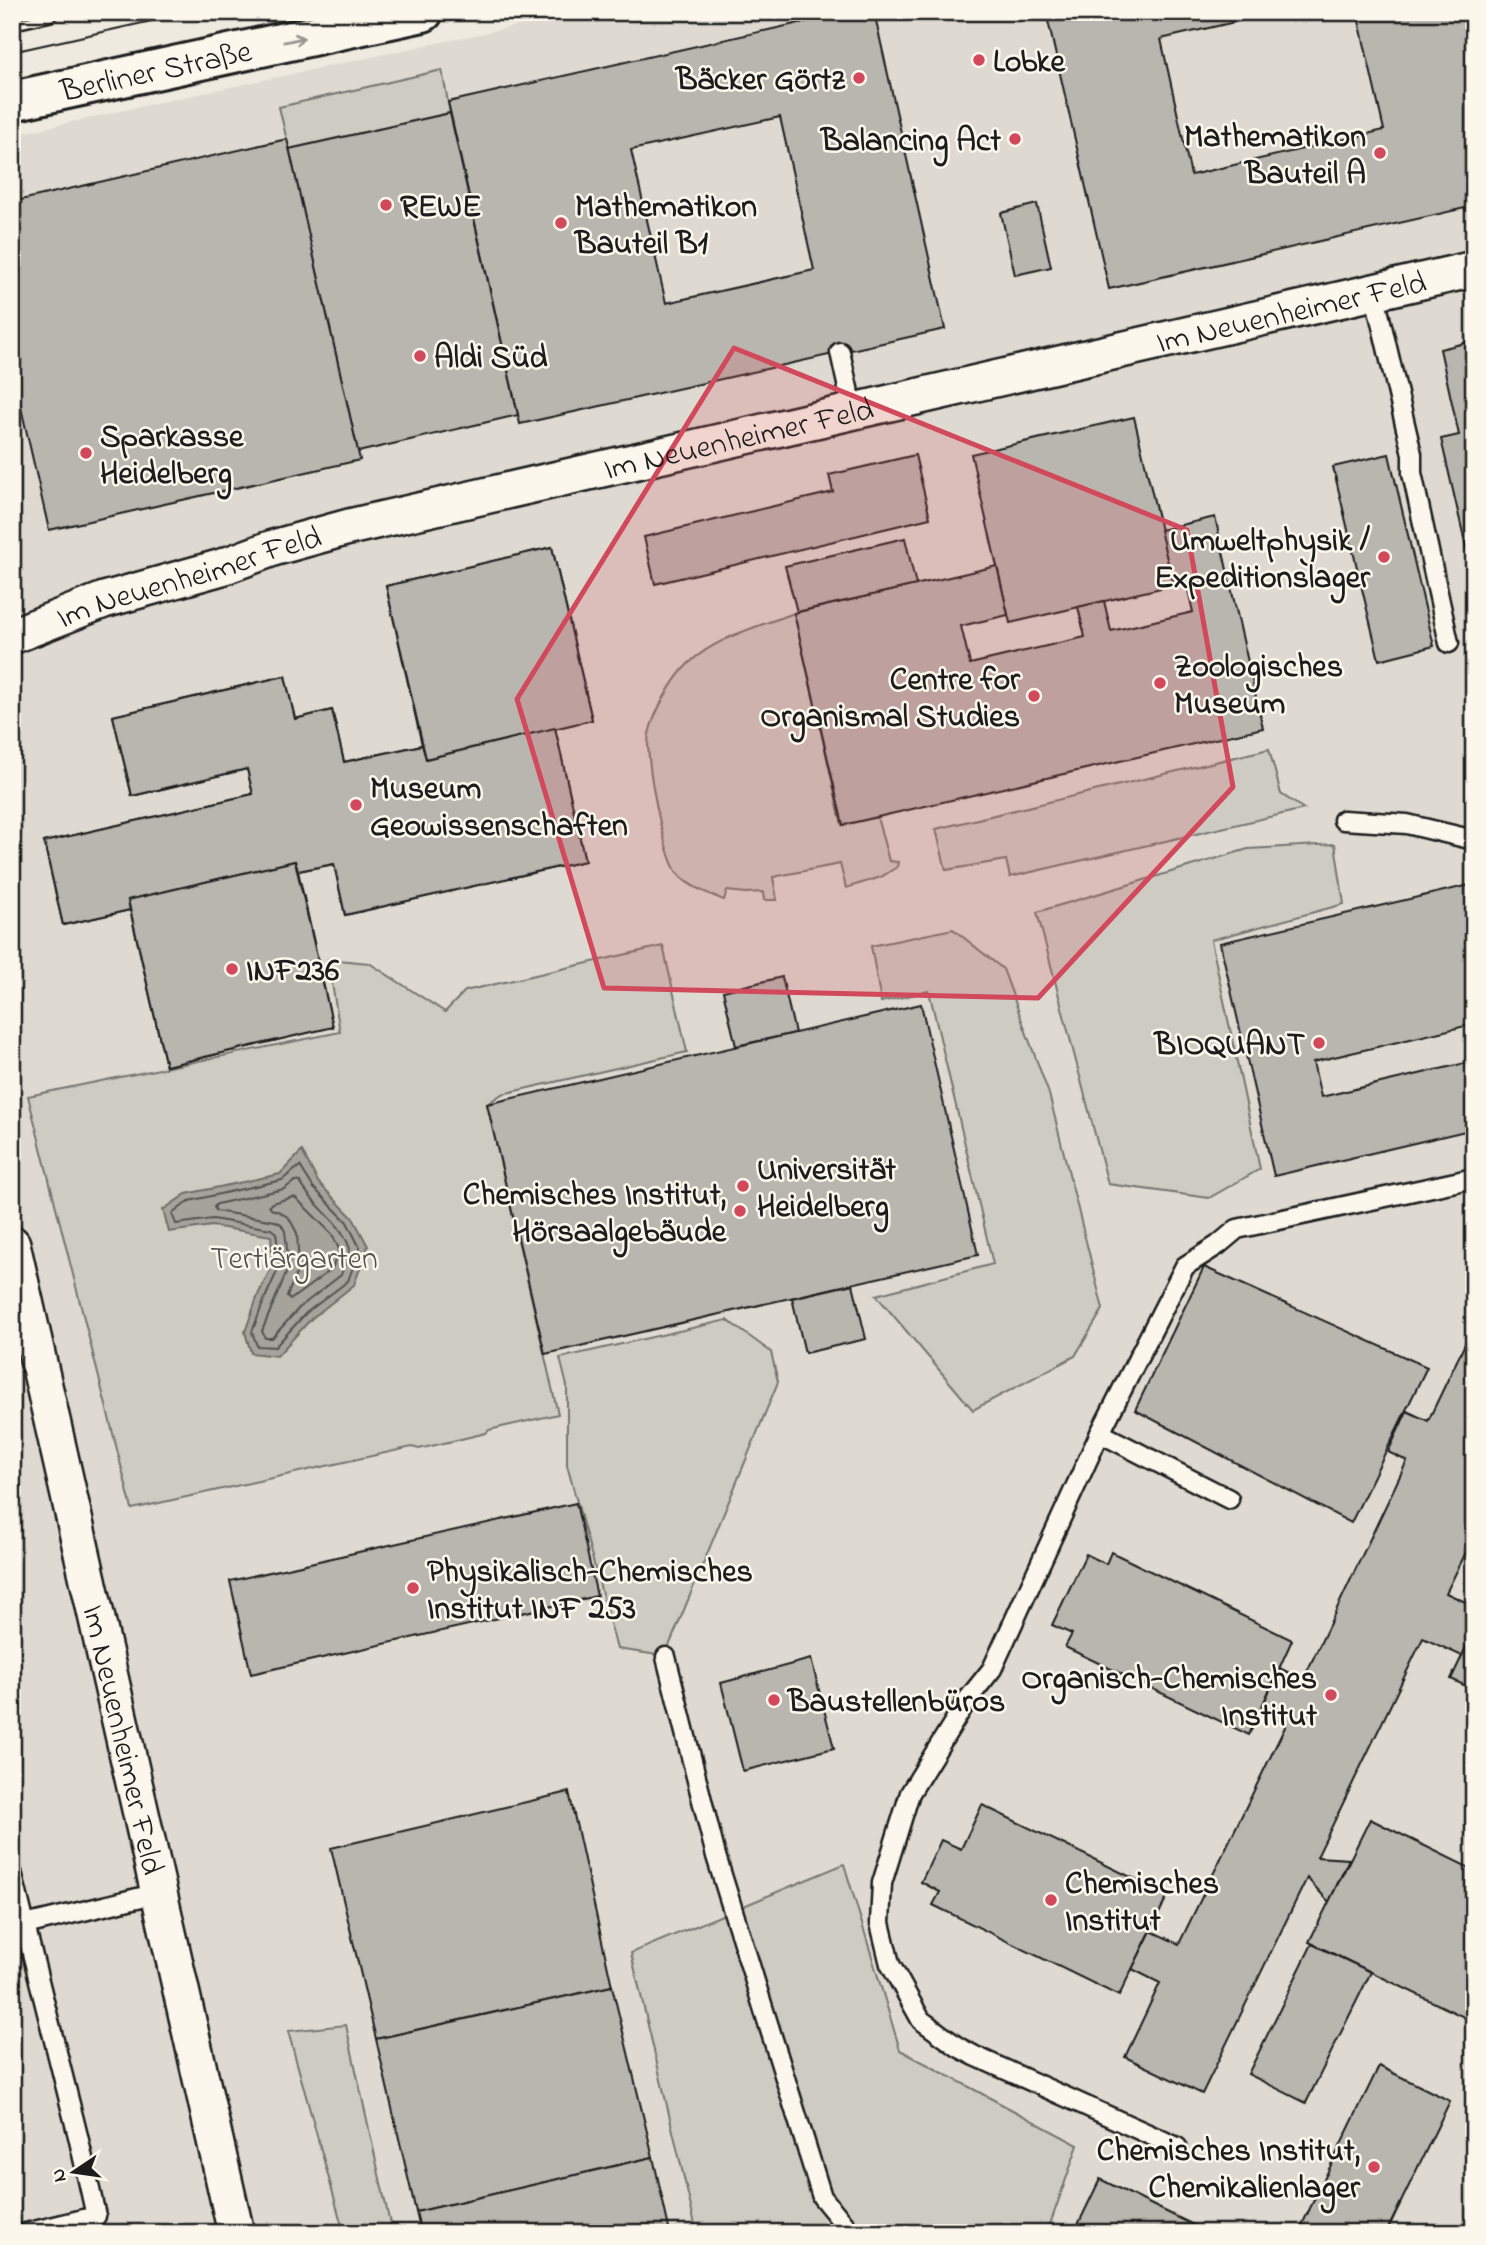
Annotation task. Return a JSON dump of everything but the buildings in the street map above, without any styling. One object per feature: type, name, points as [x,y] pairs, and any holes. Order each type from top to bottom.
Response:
[{"type":"main road","name":"Berliner Straße","points":[[12,101],[423,12]]},
{"type":"street","name":"Im Neuenheimer Feld","points":[[12,636],[104,600],[349,527],[1474,269]]},
{"type":"street","name":"Im Neuenheimer Feld","points":[[12,1244],[236,2233]]},
{"type":"lane","points":[[12,20],[48,12]]},
{"type":"lane","points":[[1374,292],[1412,454],[1412,473],[1449,643]]},
{"type":"lane","points":[[840,352],[853,411]]},
{"type":"lane","points":[[1343,821],[1407,824],[1474,840]]},
{"type":"lane","points":[[1177,2147],[975,2056],[921,2020],[890,1964],[880,1923],[882,1883],[910,1793],[968,1699],[992,1669],[1100,1433],[1185,1266],[1237,1229],[1474,1178]]},
{"type":"lane","points":[[1100,1433],[1229,1499]]},
{"type":"lane","points":[[666,1657],[716,1856],[821,2197],[849,2230]]},
{"type":"lane","points":[[12,1872],[96,2216],[26,2233]]},
{"type":"lane","points":[[25,1925],[158,1893]]},
{"type":"highlighted area","points":[[734,348],[1187,530],[1233,787],[1038,998],[604,988],[517,699]]},
{"type":"shaded area","name":"Universität Heidelberg","points":[[582,12],[1474,12],[1474,2233],[12,2233],[12,139],[23,133],[170,100]]},
{"type":"green space","points":[[442,70],[450,113],[289,149],[279,107]]},
{"type":"green space","points":[[794,613],[842,825],[877,817],[889,861],[898,862],[897,867],[881,877],[846,888],[840,864],[773,877],[777,900],[764,900],[763,892],[727,891],[724,900],[688,883],[678,874],[673,864],[661,828],[652,783],[649,734],[659,706],[688,664],[711,647],[738,634]]},
{"type":"green space","points":[[1269,749],[1281,794],[1304,809],[1010,877],[1006,860],[946,870],[936,829]]},
{"type":"green space","points":[[1335,844],[1344,904],[1211,940],[1260,1169],[1209,1198],[1108,1184],[1037,912],[1248,849]]},
{"type":"green space","points":[[953,929],[1003,969],[1049,1094],[1103,1309],[1075,1356],[973,1410],[876,1295],[993,1264],[929,991],[881,1002],[871,946]]},
{"type":"green space","name":"Tertiärgarten","points":[[663,946],[687,1052],[502,1094],[487,1104],[558,1414],[419,1449],[412,1447],[132,1509],[28,1096],[340,1032],[328,959],[369,963],[445,1012],[465,991]]},
{"type":"green space","points":[[727,1320],[771,1352],[778,1382],[665,1656],[617,1649],[567,1465],[567,1386],[560,1358]]},
{"type":"green space","points":[[844,1864],[900,2050],[1078,2145],[1047,2233],[697,2233],[631,1953]]},
{"type":"green space","points":[[346,2025],[392,2233],[344,2233],[288,2031]]},
{"type":"water","points":[[302,1151],[318,1182],[353,1218],[368,1246],[354,1285],[311,1319],[277,1356],[251,1353],[245,1332],[273,1264],[271,1236],[212,1226],[169,1232],[163,1210],[186,1194],[280,1174]]},
{"type":"tram line","points":[[12,20],[48,12]]},
{"type":"tram line","points":[[12,52],[192,12]]},
{"type":"place","name":"Lobke","points":[[979,60]]},
{"type":"place","name":"Bäcker Görtz","points":[[859,78]]},
{"type":"place","name":"Balancing Act","points":[[1015,139]]},
{"type":"place","name":"Mathematikon Bauteil A","points":[[1380,153]]},
{"type":"place","name":"REWE","points":[[386,205]]},
{"type":"place","name":"Mathematikon Bauteil B1","points":[[561,223]]},
{"type":"place","name":"Aldi Süd","points":[[420,356]]},
{"type":"place","name":"Sparkasse Heidelberg","points":[[86,453]]},
{"type":"place","name":"Umweltphysik / Expeditionslager","points":[[1384,557]]},
{"type":"place","name":"Zoologisches Museum","points":[[1160,683]]},
{"type":"place","name":"Centre for Organismal Studies","points":[[1034,696]]},
{"type":"place","name":"Museum Geowissenschaften","points":[[356,805]]},
{"type":"place","name":"INF236","points":[[232,969]]},
{"type":"place","name":"BIOQUANT","points":[[1319,1043]]},
{"type":"place","name":"Universität Heidelberg","points":[[743,1186]]},
{"type":"place","name":"Chemisches Institut, Hörsaalgebäude","points":[[740,1211]]},
{"type":"place","name":"Physikalisch-Chemisches Institut INF 253","points":[[413,1588]]},
{"type":"place","name":"Organisch-Chemisches Institut","points":[[1331,1695]]},
{"type":"place","name":"Baustellenbüros","points":[[774,1700]]},
{"type":"place","name":"Chemisches Institut","points":[[1051,1900]]},
{"type":"place","name":"Chemisches Institut, Chemikalienlager","points":[[1374,2167]]}]
